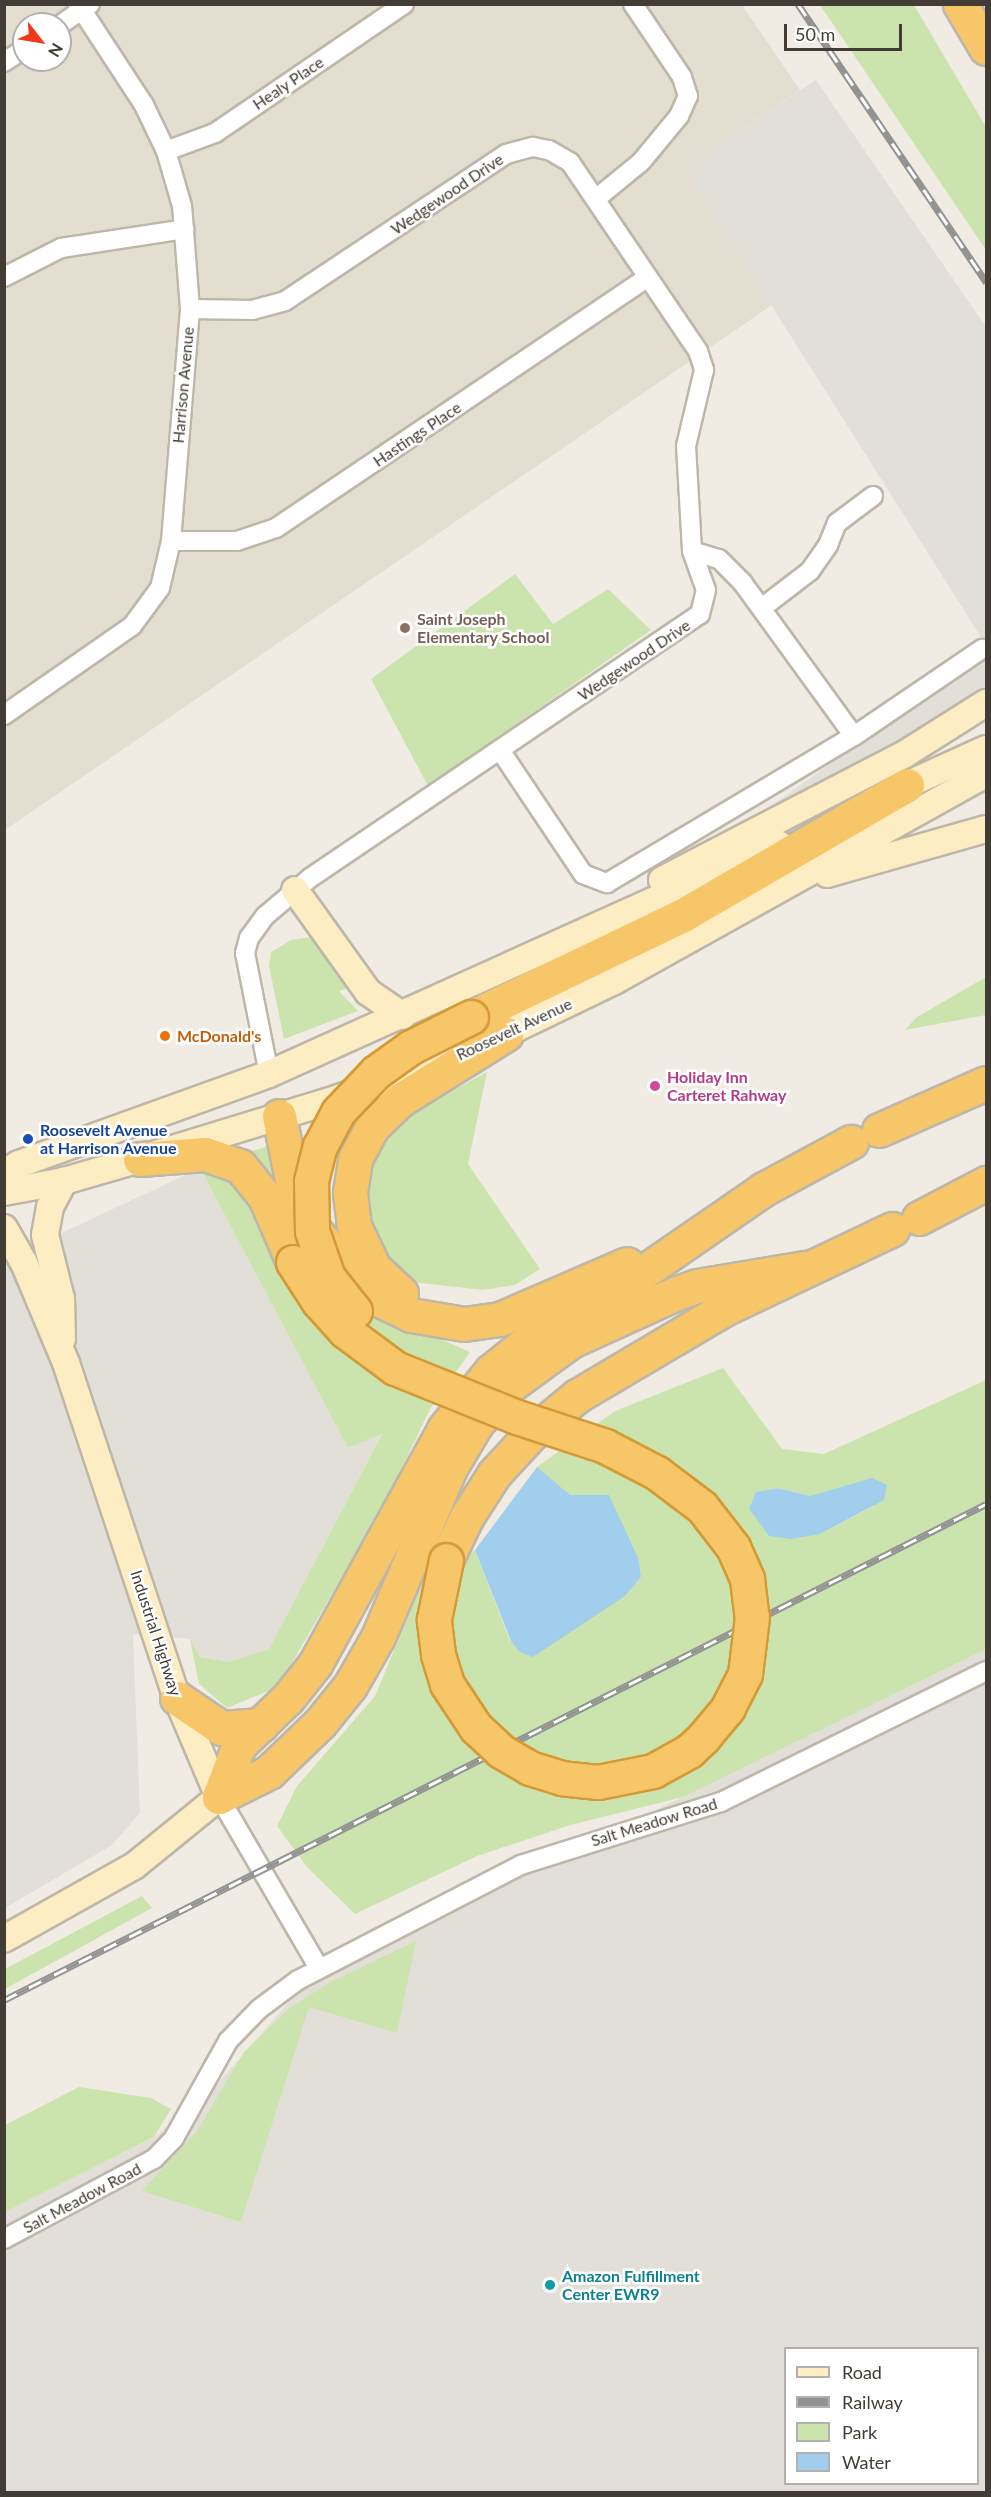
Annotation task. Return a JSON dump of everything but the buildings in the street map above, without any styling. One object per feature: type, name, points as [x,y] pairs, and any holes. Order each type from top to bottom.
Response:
[{"type":"highway","points":[[960,4],[987,48]]},
{"type":"highway","points":[[907,785],[826,835],[674,920],[471,1017],[393,1059],[338,1112],[320,1146],[310,1181],[309,1213],[315,1246],[338,1291],[384,1336],[604,1446],[657,1473],[702,1507],[733,1547],[747,1579],[752,1617],[745,1674],[728,1708],[688,1751],[652,1771],[598,1782],[545,1773],[501,1751],[465,1715],[442,1669],[434,1619],[446,1560],[466,1518],[494,1474],[553,1416],[616,1370],[805,1268],[906,1223],[987,1183]]},
{"type":"highway","points":[[506,1034],[423,1084],[384,1114],[355,1159],[351,1210],[359,1241],[374,1268],[411,1299],[442,1310],[468,1312],[536,1300]]},
{"type":"highway","points":[[219,1797],[239,1744],[301,1684],[329,1643],[432,1450],[472,1390],[533,1337],[613,1293],[764,1188],[865,1136],[987,1083]]},
{"type":"highway","points":[[279,1116],[294,1190],[311,1226],[355,1279],[382,1301],[411,1315],[464,1324],[500,1319],[536,1300],[695,1237]]},
{"type":"highway","points":[[140,1159],[205,1154],[240,1166],[265,1197],[293,1262],[330,1315],[361,1345],[395,1368],[517,1417],[604,1446]]},
{"type":"highway","points":[[219,1797],[269,1772],[320,1723],[350,1686],[378,1637],[454,1461],[476,1424],[508,1387],[571,1341],[677,1293],[697,1286],[805,1268]]},
{"type":"highway","points":[[177,1698],[221,1728],[261,1725]]},
{"type":"main road","points":[[552,948],[598,913],[905,754],[987,703]]},
{"type":"main road","points":[[4,1173],[19,1164],[269,1074],[403,1016],[987,748]]},
{"type":"main road","name":"Roosevelt Avenue","points":[[4,1192],[64,1181],[279,1116],[393,1080],[506,1034],[614,981],[987,774]]},
{"type":"main road","points":[[784,887],[987,829]]},
{"type":"main road","points":[[295,890],[368,992],[403,1016]]},
{"type":"main road","points":[[269,1074],[279,1116]]},
{"type":"main road","points":[[63,1354],[61,1299],[45,1235],[50,1207],[64,1181]]},
{"type":"main road","name":"Industrial Highway","points":[[4,1228],[63,1354],[177,1698],[219,1797]]},
{"type":"main road","points":[[4,1939],[134,1866],[219,1797]]},
{"type":"street","name":"Healy Place","points":[[166,151],[215,133],[404,4]]},
{"type":"street","points":[[597,198],[642,162],[679,116],[688,96],[682,77],[633,4]]},
{"type":"street","name":"Harrison Avenue","points":[[4,715],[132,626],[160,588],[171,541],[190,309],[185,229],[166,151],[130,82],[83,6]]},
{"type":"street","name":"Wedgewood Drive","points":[[190,309],[252,310],[291,298],[489,165],[524,148],[549,150],[565,158],[597,198],[647,278],[698,351],[704,370],[686,446],[692,551],[706,590],[700,614],[295,890],[259,922],[245,953],[269,1074]]},
{"type":"street","points":[[4,277],[61,248],[185,229]]},
{"type":"street","name":"Hastings Place","points":[[171,541],[237,541],[276,528],[647,278]]},
{"type":"street","points":[[763,607],[810,571],[828,545],[837,523],[873,496]]},
{"type":"street","points":[[692,551],[719,559],[763,607],[854,736]]},
{"type":"street","points":[[500,750],[583,874],[607,883],[854,736],[982,649]]},
{"type":"street","name":"Salt Meadow Road","points":[[4,2239],[154,2159],[177,2132],[206,2075],[236,2032],[278,1993],[319,1968],[521,1865],[721,1802],[987,1671]]},
{"type":"street","points":[[219,1797],[319,1968]]},
{"type":"shaded area","points":[[5,5],[742,5],[800,90],[684,167],[772,305],[5,830]]},
{"type":"shaded area","points":[[816,80],[986,327],[986,645],[684,167]]},
{"type":"shaded area","points":[[986,653],[986,719],[742,836],[740,828]]},
{"type":"shaded area","points":[[200,1168],[348,1448],[382,1433],[269,1649],[228,1662],[200,1657],[190,1639],[133,1634],[140,1813],[112,1845],[5,1908],[5,1242],[49,1239]]},
{"type":"shaded area","points":[[986,1649],[986,2492],[5,2492],[5,2212],[155,2137],[221,2080],[295,1995],[364,1952]]},
{"type":"green space","points":[[820,5],[914,5],[986,127],[986,250]]},
{"type":"green space","points":[[515,574],[553,624],[608,589],[651,630],[428,786],[371,679]]},
{"type":"green space","points":[[311,937],[348,988],[339,991],[358,1011],[284,1039],[269,966],[271,952],[291,940]]},
{"type":"green space","points":[[986,977],[986,1015],[905,1030],[917,1017]]},
{"type":"green space","points":[[487,1072],[468,1164],[540,1269],[515,1285],[483,1290],[412,1282],[372,1236],[366,1170],[404,1117]]},
{"type":"green space","points":[[268,1146],[281,1193],[363,1305],[470,1352],[430,1409],[388,1497],[278,1687],[227,1708],[199,1684],[190,1639],[200,1657],[228,1662],[269,1649],[382,1434],[348,1448],[200,1168]]},
{"type":"green space","points":[[723,1368],[782,1449],[824,1454],[986,1380],[986,1649],[683,1797],[570,1825],[477,1856],[355,1914],[307,1867],[277,1826],[297,1786],[375,1696],[424,1579],[475,1550],[510,1641],[625,1596],[641,1577],[639,1560],[537,1467],[615,1411]],"holes":[[[778,1488],[810,1496],[874,1506],[820,1534],[749,1509],[757,1492]]]},
{"type":"green space","points":[[142,1896],[152,1908],[5,1989],[5,1969]]},
{"type":"green space","points":[[416,1941],[397,2033],[309,2007],[241,2222],[142,2191],[197,2131],[244,2052],[290,2008],[330,1982]]},
{"type":"green space","points":[[79,2087],[151,2098],[171,2109],[154,2137],[5,2212],[5,2125]]},
{"type":"water","points":[[537,1467],[570,1495],[609,1495],[639,1560],[641,1577],[625,1596],[533,1657],[520,1652],[511,1641],[475,1550]]},
{"type":"water","points":[[872,1478],[887,1485],[884,1500],[820,1534],[791,1539],[769,1536],[749,1509],[756,1492],[778,1488],[810,1496]]},
{"type":"railway","points":[[798,4],[986,282]]},
{"type":"railway","points":[[4,2000],[986,1504]]},
{"type":"place","name":"Saint Joseph Elementary School","points":[[405,628]]},
{"type":"place","name":"McDonald's","points":[[165,1036]]},
{"type":"place","name":"Holiday Inn Carteret Rahway","points":[[655,1086]]},
{"type":"place","name":"Roosevelt Avenue at Harrison Avenue","points":[[28,1139]]},
{"type":"place","name":"Amazon Fulfillment Center EWR9","points":[[550,2285]]}]
